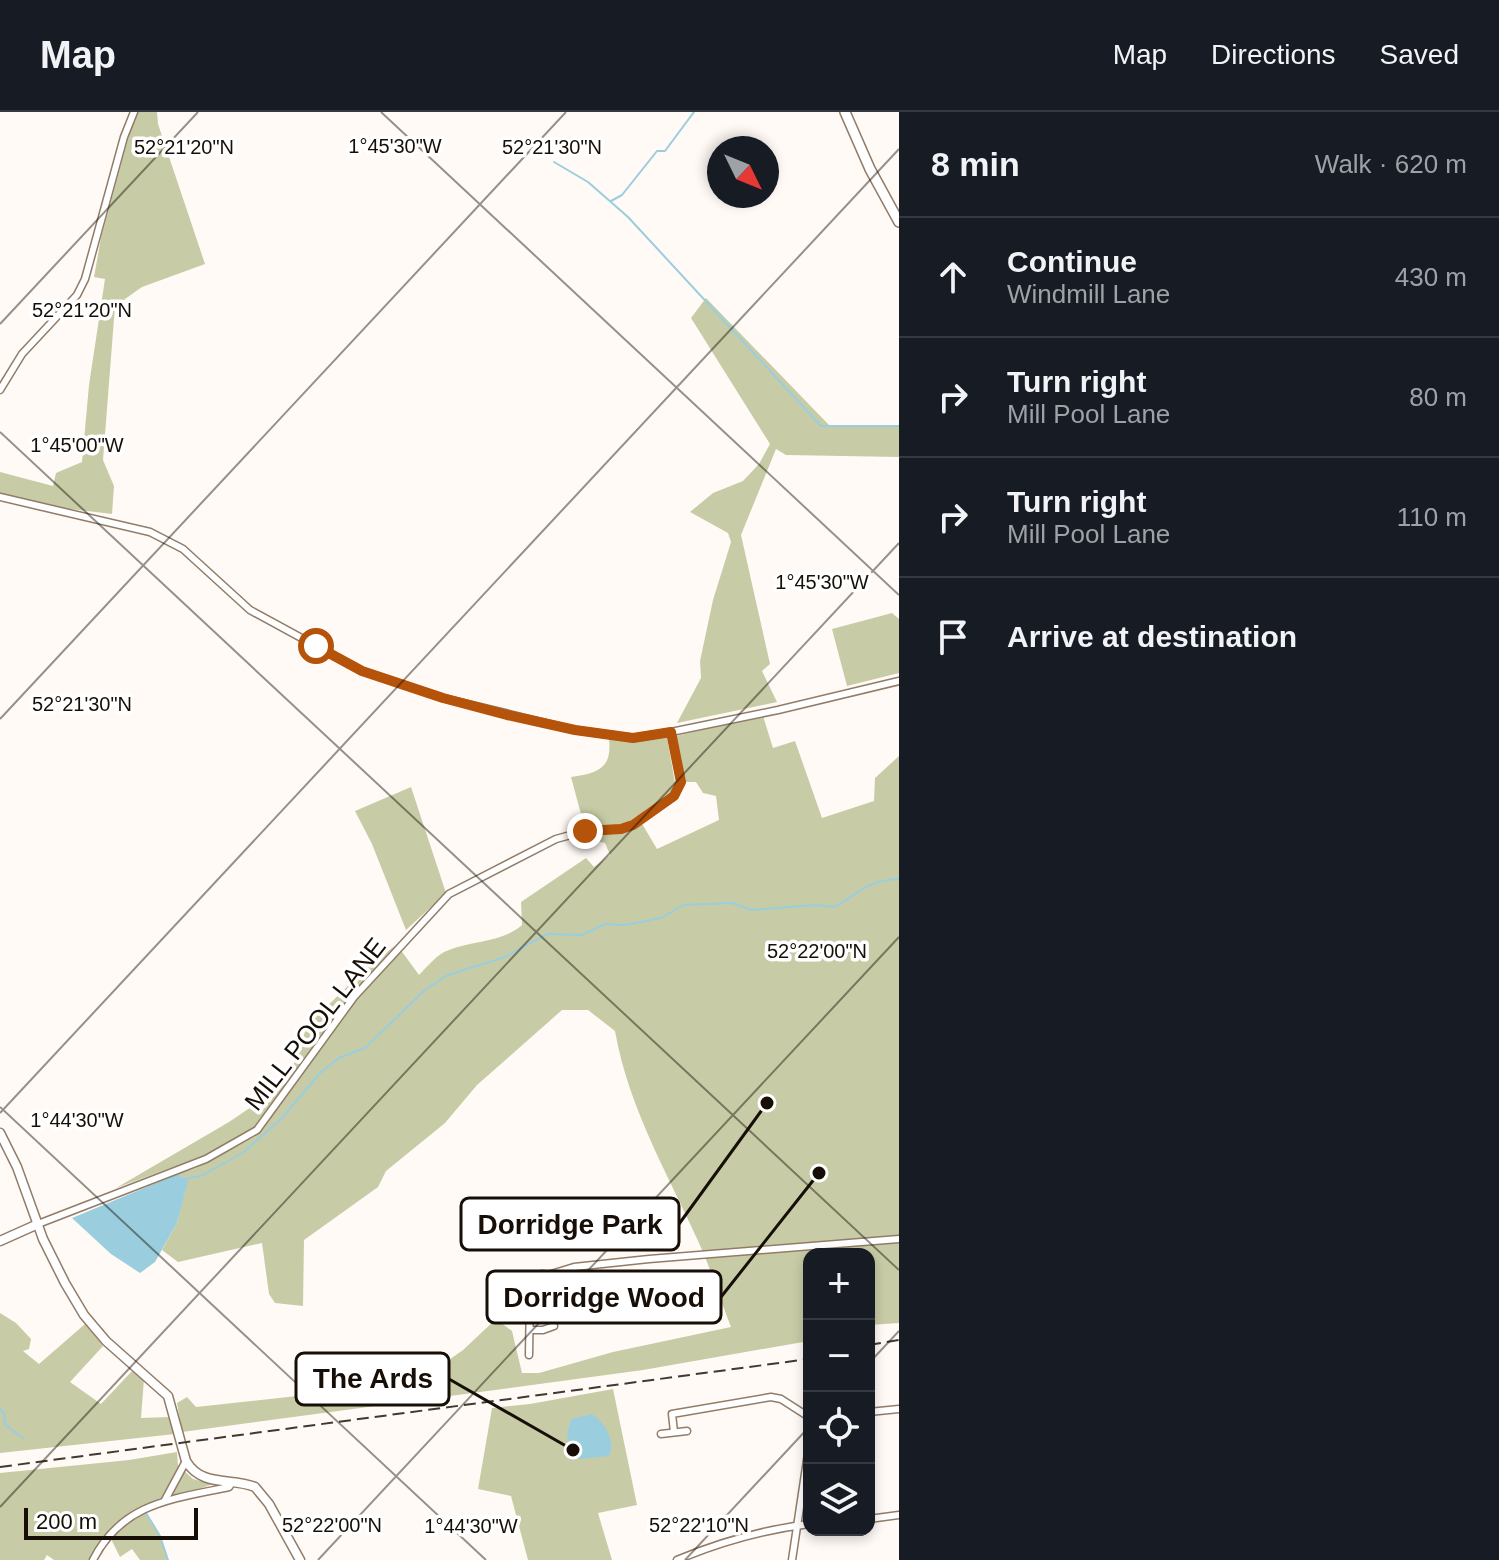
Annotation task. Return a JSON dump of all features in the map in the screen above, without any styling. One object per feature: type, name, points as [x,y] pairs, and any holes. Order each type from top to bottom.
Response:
[{"type":"main road","points":[[845,112],[870,169],[899,222]]},
{"type":"street","points":[[0,390],[22,354],[77,295],[85,279],[126,119],[134,112]]},
{"type":"street","points":[[0,497],[150,532],[183,549],[250,610],[362,671],[443,698],[575,730],[633,738],[778,710],[899,681]]},
{"type":"street","name":"MILL POOL LANE","points":[[38,1224],[206,1159],[257,1130],[354,997],[449,894],[556,839],[585,831],[621,829],[633,825],[674,796],[681,782],[671,732]]},
{"type":"street","points":[[0,1133],[65,1283],[84,1315],[113,1348],[159,1386],[171,1400],[186,1461],[195,1473],[231,1484],[247,1484],[262,1493],[300,1560]]},
{"type":"street","points":[[0,1241],[38,1224]]},
{"type":"street","points":[[529,1355],[530,1295],[542,1274],[703,1254],[899,1239]]},
{"type":"street","points":[[530,1330],[554,1326]]},
{"type":"street","points":[[674,1432],[672,1414],[771,1397],[781,1399],[803,1413]]},
{"type":"street","points":[[875,1411],[899,1409]]},
{"type":"street","points":[[661,1434],[687,1431]]},
{"type":"street","points":[[165,1500],[186,1461]]},
{"type":"street","points":[[792,1560],[806,1464]]},
{"type":"street","points":[[93,1560],[117,1525],[139,1511],[165,1500],[229,1487],[231,1484]]},
{"type":"street","points":[[875,1518],[899,1515]]},
{"type":"street","points":[[677,1560],[753,1533],[803,1525]]},
{"type":"green space","points":[[138,112],[157,112],[158,124],[205,264],[142,287],[115,306],[103,460],[114,486],[112,514],[62,508],[0,493],[0,472],[53,486],[56,473],[82,462],[89,385],[105,279],[94,277],[101,238],[134,117]]},
{"type":"green space","points":[[706,298],[829,425],[899,425],[899,457],[786,455],[776,449],[741,535],[770,664],[762,671],[777,702],[677,723],[701,678],[700,661],[713,600],[731,542],[728,533],[690,512],[713,493],[743,481],[759,464],[770,444],[691,318]]},
{"type":"green space","points":[[892,613],[899,619],[899,673],[847,686],[832,629]]},
{"type":"green space","points":[[763,716],[773,748],[795,741],[822,818],[874,801],[875,778],[899,756],[899,1323],[875,1325],[875,1248],[803,1248],[803,1342],[643,1370],[182,1432],[177,1403],[187,1397],[196,1407],[416,1383],[463,1350],[496,1319],[512,1331],[522,1373],[539,1373],[613,1352],[731,1327],[703,1252],[652,1144],[630,1089],[615,1031],[588,1010],[562,1010],[477,1085],[445,1123],[386,1171],[378,1187],[304,1240],[303,1306],[275,1303],[269,1294],[262,1243],[178,1262],[162,1250],[177,1223],[187,1182],[178,1174],[196,1168],[256,1136],[355,998],[400,949],[419,975],[445,952],[514,931],[522,925],[521,902],[586,858],[594,867],[610,855],[605,843],[596,841],[594,833],[641,822],[657,849],[719,820],[716,796],[703,793],[696,782],[685,782],[676,736]]},
{"type":"green space","points":[[667,737],[676,789],[671,795],[622,826],[585,829],[571,777],[601,768],[608,757],[609,739],[631,742]]},
{"type":"green space","points":[[411,787],[446,893],[406,930],[372,844],[355,811]]},
{"type":"green space","points":[[397,944],[352,994],[288,1081],[307,1026],[361,973]]},
{"type":"green space","points":[[288,1082],[255,1128],[206,1155],[116,1188],[229,1122]]},
{"type":"green space","points":[[0,1313],[16,1323],[31,1339],[29,1349],[23,1351],[39,1364],[85,1324],[103,1346],[70,1382],[101,1404],[132,1371],[144,1379],[141,1418],[170,1417],[175,1434],[0,1453]]},
{"type":"green space","points":[[613,1389],[637,1505],[598,1513],[612,1560],[528,1560],[511,1496],[478,1489],[492,1408]]},
{"type":"green space","points":[[177,1452],[178,1465],[193,1479],[213,1484],[179,1496],[160,1498],[128,1515],[104,1538],[91,1560],[54,1560],[47,1555],[44,1560],[0,1560],[0,1473]]},
{"type":"green space","points":[[145,1512],[160,1536],[168,1560],[140,1560],[132,1549],[120,1557],[110,1537]]},
{"type":"water","points":[[178,1174],[188,1181],[177,1223],[155,1262],[140,1273],[111,1254],[72,1218]]},
{"type":"water","points":[[592,1414],[608,1433],[611,1450],[609,1456],[579,1459],[572,1456],[567,1435],[571,1419]]},
{"type":"waterway","points":[[611,201],[622,195],[657,151],[665,151],[694,112]]},
{"type":"waterway","points":[[554,162],[588,182],[628,217],[821,426],[899,426]]},
{"type":"waterway","points":[[184,1179],[201,1176],[244,1152],[282,1118],[320,1073],[339,1058],[365,1048],[426,989],[448,975],[505,957],[547,934],[582,935],[605,924],[625,925],[661,918],[683,905],[732,903],[752,910],[815,905],[835,907],[872,884],[899,879]]},
{"type":"waterway","points":[[0,1409],[4,1413],[5,1425],[23,1438]]},
{"type":"waterway","points":[[146,1513],[160,1536],[168,1560]]},
{"type":"railway","points":[[875,1344],[899,1340]]},
{"type":"railway","points":[[0,1467],[803,1360]]},
{"type":"place","name":"Dorridge Park","points":[[767,1103]]},
{"type":"place","name":"Dorridge Wood","points":[[819,1173]]},
{"type":"place","name":"The Ards","points":[[573,1450]]},
{"type":"route","points":[[316,646],[362,671],[507,715],[575,730],[633,738],[671,732],[681,782],[674,796],[633,825],[621,829],[585,831]]}]
